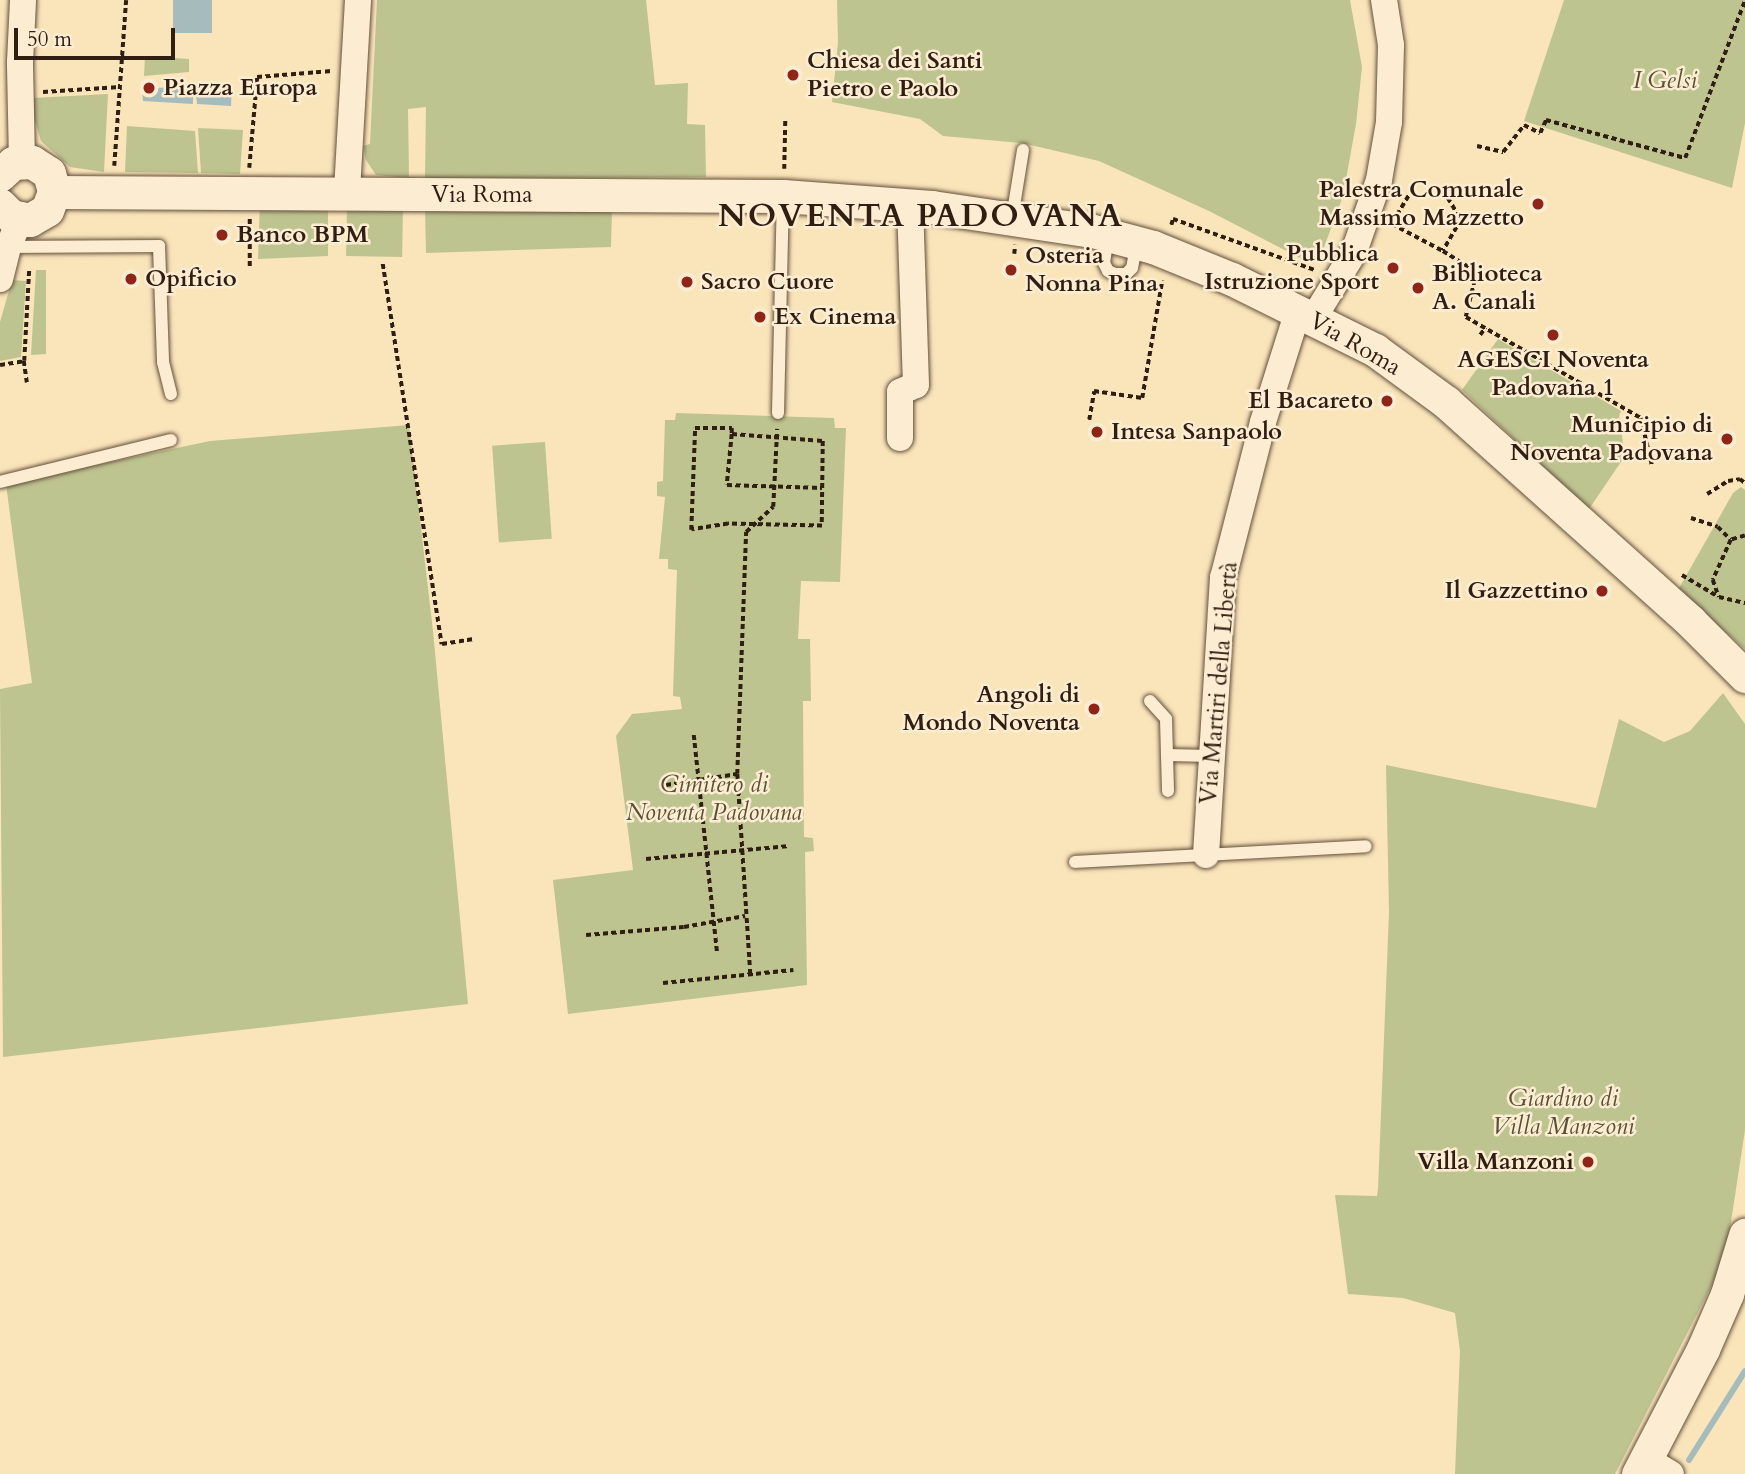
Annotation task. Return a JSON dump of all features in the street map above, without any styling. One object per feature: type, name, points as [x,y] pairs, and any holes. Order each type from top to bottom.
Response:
[{"type":"street","points":[[1,276],[9,224],[39,216],[47,210],[54,192],[49,173],[32,162],[11,168],[23,0]]},
{"type":"street","points":[[347,191],[358,0]]},
{"type":"street","name":"Via Martiri della Libertà","points":[[1206,855],[1223,578],[1263,422],[1306,315],[1339,276],[1354,252],[1379,180],[1389,122],[1391,45],[1384,0]]},
{"type":"street","name":"Via Roma","points":[[54,192],[347,191],[783,196],[910,205],[1137,237],[1222,274],[1375,350],[1446,402],[1690,621],[1745,676]]},
{"type":"street","points":[[900,438],[900,392],[916,386],[910,205]]},
{"type":"street","points":[[1652,1469],[1722,1305],[1745,1235]]},
{"type":"lane","points":[[1012,218],[1023,150]]},
{"type":"lane","points":[[778,413],[783,196]]},
{"type":"lane","points":[[9,224],[159,246],[163,362],[171,394]]},
{"type":"lane","points":[[0,482],[171,440]]},
{"type":"lane","points":[[1150,701],[1166,719],[1168,791]]},
{"type":"lane","points":[[1167,755],[1212,756]]},
{"type":"lane","points":[[1075,862],[1366,846]]},
{"type":"path","points":[[114,172],[127,0]]},
{"type":"path","points":[[1477,146],[1503,152],[1524,125],[1540,133],[1546,120],[1685,158],[1745,0]]},
{"type":"path","points":[[249,162],[257,76],[354,70]]},
{"type":"path","points":[[37,92],[120,87]]},
{"type":"path","points":[[783,196],[785,120]]},
{"type":"path","points":[[1413,189],[1392,224],[1477,272],[1466,317],[1642,418],[1652,465]]},
{"type":"path","points":[[1443,251],[1461,220],[1448,198]]},
{"type":"path","points":[[250,208],[250,268]]},
{"type":"path","points":[[1137,237],[1173,219],[1286,261],[1339,276]]},
{"type":"path","points":[[383,264],[442,644],[474,639]]},
{"type":"path","points":[[1088,420],[1094,391],[1142,398],[1163,275]]},
{"type":"path","points":[[27,383],[24,361],[29,276]]},
{"type":"path","points":[[1480,335],[1485,328]]},
{"type":"path","points":[[0,365],[24,361]]},
{"type":"path","points":[[750,974],[737,774],[746,532],[773,507],[778,413]]},
{"type":"path","points":[[732,434],[823,441],[822,526],[728,524],[691,530],[695,428],[732,428],[727,485],[822,488]]},
{"type":"path","points":[[1707,494],[1728,481],[1740,479],[1745,483]]},
{"type":"path","points":[[1691,518],[1718,527],[1731,540]]},
{"type":"path","points":[[1719,597],[1713,580],[1731,540],[1745,536]]},
{"type":"path","points":[[1672,569],[1719,597],[1745,603]]},
{"type":"path","points":[[694,735],[717,952]]},
{"type":"path","points":[[666,785],[737,774]]},
{"type":"path","points":[[646,859],[789,846]]},
{"type":"path","points":[[586,935],[684,927],[745,916]]},
{"type":"path","points":[[663,984],[793,970]]},
{"type":"green space","points":[[377,0],[646,0],[655,85],[688,83],[687,124],[705,125],[706,177],[425,179],[426,107],[408,109],[409,178],[376,175],[366,160],[363,146],[370,144]]},
{"type":"green space","points":[[837,0],[1350,0],[1362,67],[1356,124],[1343,196],[1320,258],[1306,261],[1209,211],[1099,161],[1022,143],[943,136],[920,119],[832,102],[838,42]]},
{"type":"green space","name":"I Gelsi","points":[[1564,0],[1745,0],[1745,123],[1732,188],[1524,121]]},
{"type":"green space","points":[[145,56],[189,59],[189,72],[144,76]]},
{"type":"green space","points":[[108,94],[104,172],[70,167],[41,141],[34,118],[33,98]]},
{"type":"green space","points":[[127,126],[195,131],[198,173],[125,172]]},
{"type":"green space","points":[[198,128],[243,130],[240,174],[201,173]]},
{"type":"green space","points":[[260,201],[328,205],[328,256],[258,259]]},
{"type":"green space","points":[[347,205],[403,206],[402,257],[346,256]]},
{"type":"green space","points":[[425,206],[612,209],[611,247],[426,253]]},
{"type":"green space","points":[[36,270],[46,270],[46,354],[31,355]]},
{"type":"green space","points":[[12,280],[26,281],[21,357],[0,361],[0,322]]},
{"type":"green space","points":[[1498,339],[1621,411],[1619,416],[1625,456],[1589,509],[1462,390]]},
{"type":"green space","name":"Cimitero di Noventa Padovana","points":[[676,413],[834,418],[835,428],[846,428],[840,582],[801,581],[798,639],[810,639],[811,701],[803,701],[804,837],[813,838],[814,851],[805,852],[807,985],[568,1014],[553,880],[633,870],[616,736],[632,714],[682,709],[680,697],[673,696],[677,570],[668,569],[668,559],[659,559],[665,497],[657,496],[657,482],[663,481],[665,420],[675,420]]},
{"type":"green space","points":[[409,425],[433,631],[468,1004],[3,1057],[0,689],[32,683],[6,484],[210,441]]},
{"type":"green space","points":[[545,442],[552,539],[499,542],[492,446]]},
{"type":"green space","points":[[1741,487],[1745,490],[1745,649],[1678,590],[1733,493]]},
{"type":"green space","name":"Giardino di Villa Manzoni","points":[[1723,693],[1745,724],[1745,1130],[1729,1235],[1718,1273],[1615,1474],[1455,1474],[1460,1351],[1455,1313],[1403,1298],[1348,1294],[1335,1195],[1377,1196],[1378,1189],[1389,912],[1386,765],[1596,808],[1619,719],[1664,742],[1690,731]]},
{"type":"shaded area","points":[[173,0],[212,0],[212,33],[173,33]]},
{"type":"shaded area","points":[[232,83],[231,106],[197,104],[196,95],[193,96],[193,104],[143,101],[142,89]]},
{"type":"waterway","points":[[1689,1460],[1745,1371]]},
{"type":"place","name":"Chiesa dei Santi Pietro e Paolo","points":[[793,75]]},
{"type":"place","name":"Piazza Europa","points":[[149,88]]},
{"type":"place","name":"Palestra Comunale Massimo Mazzetto","points":[[1538,204]]},
{"type":"place","name":"Banco BPM","points":[[222,235]]},
{"type":"place","name":"Pubblica Istruzione Sport","points":[[1393,268]]},
{"type":"place","name":"Osteria Nonna Pina","points":[[1011,270]]},
{"type":"place","name":"Opificio","points":[[131,279]]},
{"type":"place","name":"Sacro Cuore","points":[[687,282]]},
{"type":"place","name":"Biblioteca A. Canali","points":[[1418,288]]},
{"type":"place","name":"Ex Cinema","points":[[760,317]]},
{"type":"place","name":"AGESCI Noventa Padovana 1","points":[[1553,335]]},
{"type":"place","name":"El Bacareto","points":[[1387,401]]},
{"type":"place","name":"Intesa Sanpaolo","points":[[1097,432]]},
{"type":"place","name":"Municipio di Noventa Padovana","points":[[1727,439]]},
{"type":"place","name":"Il Gazzettino","points":[[1602,591]]},
{"type":"place","name":"Angoli di Mondo Noventa","points":[[1094,709]]},
{"type":"place","name":"Villa Manzoni","points":[[1588,1162]]},
{"type":"district","name":"NOVENTA PADOVANA","points":[[921,216]]}]
